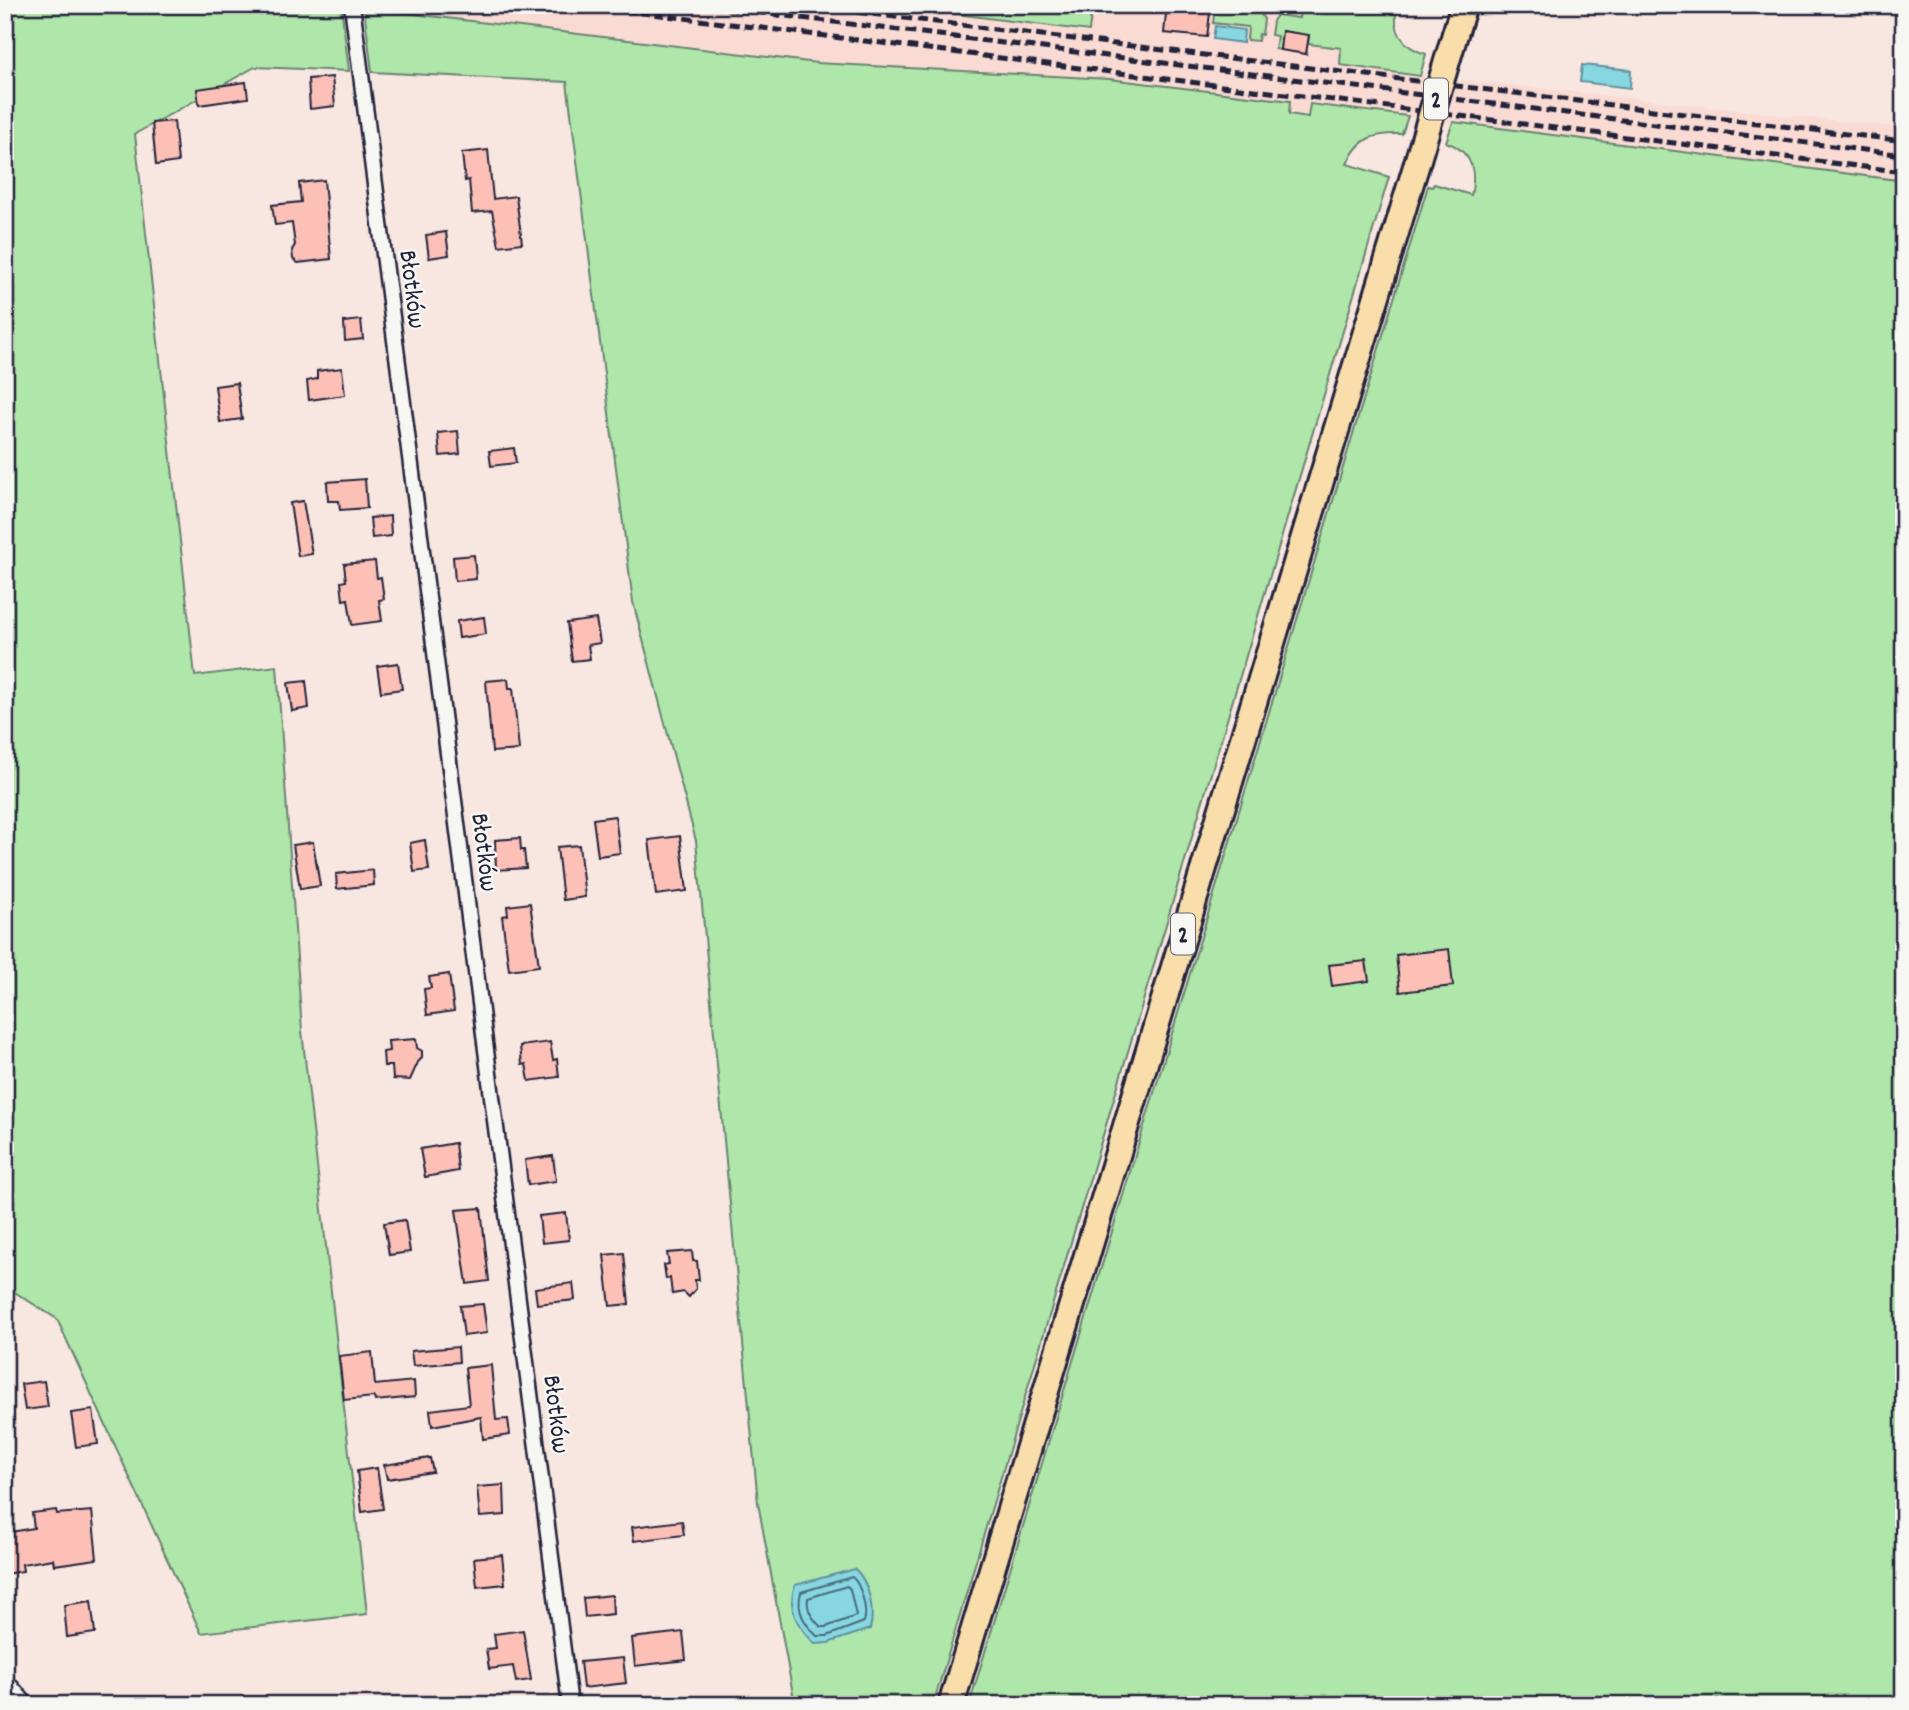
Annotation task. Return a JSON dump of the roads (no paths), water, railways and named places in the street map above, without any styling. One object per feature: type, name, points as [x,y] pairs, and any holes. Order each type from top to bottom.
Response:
[{"type":"highway","name":"2","points":[[951,1705],[1464,5]]},
{"type":"street","name":"Błotków","points":[[352,5],[570,1705]]},
{"type":"street","points":[[5,1683],[24,1705]]},
{"type":"water","points":[[1215,26],[1244,30],[1243,43],[1213,39]]},
{"type":"water","points":[[1582,65],[1631,70],[1630,88],[1580,82]]},
{"type":"water","points":[[855,1569],[864,1581],[870,1597],[870,1629],[828,1643],[815,1644],[795,1617],[792,1602],[795,1585]]},
{"type":"railway","points":[[580,5],[1904,172]]},
{"type":"railway","points":[[697,5],[1904,155]]},
{"type":"railway","points":[[798,5],[1904,141]]}]
